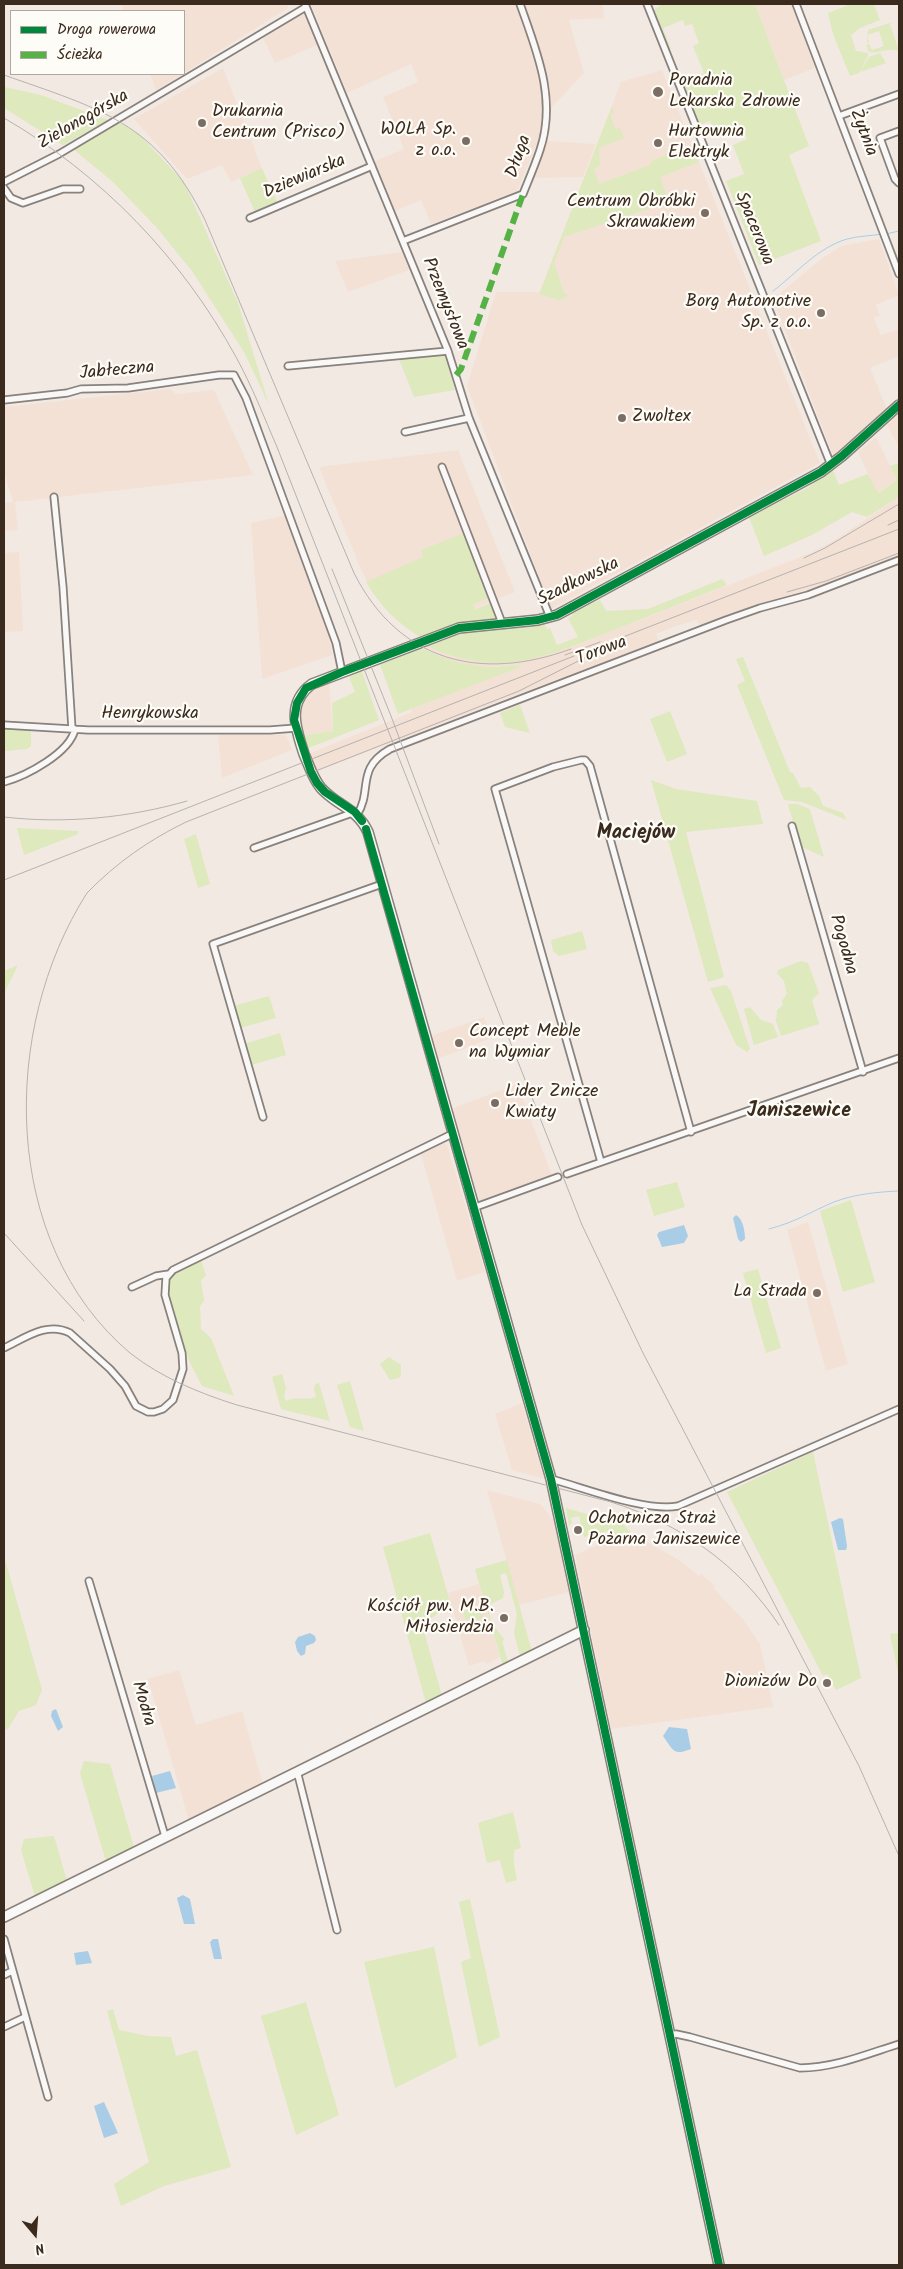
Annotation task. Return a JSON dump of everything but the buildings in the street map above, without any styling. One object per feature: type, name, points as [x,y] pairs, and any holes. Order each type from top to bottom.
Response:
[{"type":"street","name":"Długa","points":[[403,241],[523,194],[541,149],[546,127],[547,101],[543,69],[520,4]]},
{"type":"street","name":"Spacerowa","points":[[647,4],[831,464]]},
{"type":"street","name":"Żytnia","points":[[796,4],[899,270]]},
{"type":"street","name":"Przemysłowa","points":[[306,5],[448,351],[470,418],[550,617]]},
{"type":"street","name":"Zielonogórska","points":[[4,182],[59,154],[306,5]]},
{"type":"street","points":[[839,116],[899,94]]},
{"type":"street","points":[[899,131],[880,138],[895,179],[899,183]]},
{"type":"street","name":"Dziewiarska","points":[[250,218],[372,166]]},
{"type":"street","points":[[4,188],[11,198],[23,203],[63,189],[80,189]]},
{"type":"street","points":[[288,366],[448,351]]},
{"type":"street","name":"Jabłeczna","points":[[4,400],[68,393],[81,389],[128,388],[219,375],[234,375],[246,398],[336,643],[342,672]]},
{"type":"street","name":"Szadkowska","points":[[358,816],[329,796],[317,783],[296,728],[295,711],[302,694],[312,684],[459,628],[550,617],[803,482],[831,464],[899,405]]},
{"type":"street","points":[[405,432],[470,418]]},
{"type":"street","points":[[442,467],[502,623]]},
{"type":"street","points":[[4,782],[23,776],[38,766],[64,747],[74,735],[63,586],[54,497]]},
{"type":"street","name":"Torowa","points":[[358,816],[370,767],[378,757],[390,749],[752,611],[808,595],[899,560]]},
{"type":"street","name":"Henrykowska","points":[[4,725],[74,729],[270,730],[296,728]]},
{"type":"street","points":[[602,1162],[494,790],[553,767],[585,760],[590,766],[691,1132]]},
{"type":"street","points":[[254,848],[358,816],[368,832],[551,1478],[719,2265]]},
{"type":"street","name":"Pogodna","points":[[792,826],[862,1072]]},
{"type":"street","points":[[263,1118],[213,944],[382,884]]},
{"type":"street","points":[[567,1174],[899,1058]]},
{"type":"street","points":[[132,1287],[156,1276],[168,1274],[186,1262],[452,1134]]},
{"type":"street","points":[[473,1208],[558,1177]]},
{"type":"street","points":[[4,1348],[48,1329],[63,1329],[110,1369],[125,1386],[136,1406],[148,1412],[159,1411],[173,1400],[183,1369],[182,1353],[165,1294],[168,1274]]},
{"type":"street","points":[[551,1478],[647,1506],[669,1508],[678,1506],[899,1409]]},
{"type":"street","name":"Modra","points":[[89,1581],[166,1836]]},
{"type":"street","points":[[4,1917],[584,1630]]},
{"type":"street","points":[[297,1771],[337,1930]]},
{"type":"street","points":[[4,1939],[48,2097]]},
{"type":"street","points":[[4,1976],[12,1971]]},
{"type":"street","points":[[4,2027],[25,2017]]},
{"type":"street","points":[[669,2036],[676,2034],[690,2037],[800,2068],[816,2068],[841,2063],[899,2044]]},
{"type":"shaded area","points":[[121,4],[288,4],[288,8],[185,72],[185,10],[124,10]]},
{"type":"shaded area","points":[[311,4],[603,4],[604,18],[569,20],[584,73],[552,107],[517,191],[431,224],[421,200],[395,211],[375,161],[404,149],[383,97],[418,82],[411,64],[347,93]]},
{"type":"shaded area","points":[[755,4],[791,4],[815,68],[784,80]]},
{"type":"shaded area","points":[[299,15],[304,15],[317,45],[275,63],[263,38]]},
{"type":"shaded area","points":[[223,68],[262,168],[231,182],[222,165],[187,179],[134,119]]},
{"type":"shaded area","points":[[662,70],[820,463],[551,609],[467,386],[496,292],[540,292],[621,82]]},
{"type":"shaded area","points":[[150,75],[181,75],[156,90]]},
{"type":"shaded area","points":[[547,141],[596,144],[583,177],[534,178]]},
{"type":"shaded area","points":[[879,239],[899,295],[876,305],[880,316],[874,318],[881,335],[899,329],[899,356],[870,368],[887,409],[833,455],[773,299],[820,260],[841,246]]},
{"type":"shaded area","points":[[402,252],[409,270],[348,292],[335,261]]},
{"type":"shaded area","points":[[170,389],[176,394],[214,390],[253,475],[15,502],[18,530],[4,531],[4,503],[13,502],[4,472],[4,407]]},
{"type":"shaded area","points":[[899,415],[899,443],[897,444],[887,425]]},
{"type":"shaded area","points":[[876,437],[897,480],[877,493],[858,452]]},
{"type":"shaded area","points":[[458,450],[515,592],[415,632],[375,595],[362,572],[319,467]]},
{"type":"shaded area","points":[[899,497],[899,556],[826,585],[769,601],[700,626],[697,620],[676,626],[656,634],[660,644],[552,681],[315,772],[308,754],[412,712],[411,709],[523,665],[490,667],[471,665],[445,658],[419,647],[424,645],[471,661],[500,663],[571,647],[813,552],[835,540]]},
{"type":"shaded area","points":[[287,515],[330,634],[332,655],[262,679],[251,523]]},
{"type":"shaded area","points":[[19,552],[23,631],[4,632],[4,553]]},
{"type":"shaded area","points":[[329,682],[333,731],[300,736],[300,720],[304,702],[312,692]]},
{"type":"shaded area","points":[[218,735],[286,735],[292,750],[222,778]]},
{"type":"shaded area","points":[[484,1017],[492,1038],[437,1059],[431,1036]]},
{"type":"shaded area","points":[[517,1084],[552,1175],[478,1203],[451,1109]]},
{"type":"shaded area","points":[[445,1143],[447,1144],[485,1272],[457,1281],[421,1154]]},
{"type":"shaded area","points":[[808,1222],[848,1364],[826,1371],[787,1230]]},
{"type":"shaded area","points":[[522,1403],[544,1479],[512,1470],[495,1414]]},
{"type":"shaded area","points":[[487,1490],[540,1504],[554,1520],[569,1592],[519,1605]]},
{"type":"shaded area","points":[[631,1533],[679,1560],[699,1576],[701,1574],[715,1586],[713,1588],[742,1618],[760,1644],[773,1707],[611,1729],[575,1555],[622,1534]]},
{"type":"shaded area","points":[[479,1584],[500,1657],[486,1664],[485,1661],[469,1666],[448,1593]]},
{"type":"shaded area","points":[[179,1670],[196,1725],[242,1711],[263,1784],[189,1821],[148,1679]]},
{"type":"green space","points":[[662,4],[755,4],[809,146],[789,155],[821,241],[759,265],[726,181],[744,174],[733,145],[747,139],[742,126],[716,137],[710,121],[700,125],[684,83],[704,73],[693,46],[699,43],[692,24],[685,26],[683,20],[663,28],[671,49],[669,50],[653,11]]},
{"type":"green space","points":[[851,4],[874,4],[880,20],[860,28],[851,35],[856,51],[868,53],[868,56],[859,73],[850,76],[833,34],[828,13]]},
{"type":"green space","points":[[893,22],[890,24],[899,51],[869,52],[866,45],[869,44],[872,50],[884,46],[879,31],[868,35],[868,30]]},
{"type":"green space","points":[[880,53],[886,63],[860,72],[869,57]]},
{"type":"green space","points":[[4,87],[41,95],[108,120],[63,145],[4,108]]},
{"type":"green space","points":[[612,106],[614,113],[610,114],[615,129],[620,128],[624,138],[599,148],[600,166],[594,169],[599,184],[650,165],[653,160],[692,146],[699,162],[660,177],[668,200],[666,203],[564,237],[554,263],[564,293],[568,296],[559,300],[539,294]]},
{"type":"green space","points":[[119,122],[138,133],[184,182],[238,303],[269,405],[244,352],[192,271],[157,228],[113,182],[73,149]]},
{"type":"green space","points":[[262,168],[277,202],[255,212],[240,178]]},
{"type":"green space","points":[[445,356],[455,390],[414,397],[399,359]]},
{"type":"green space","points":[[899,463],[899,497],[867,517],[852,512],[812,535],[764,556],[749,517],[809,487],[814,481],[833,470],[839,485],[868,474],[878,493],[897,480],[890,466]]},
{"type":"green space","points":[[462,534],[466,535],[480,569],[478,575],[488,598],[473,604],[475,609],[493,602],[498,615],[494,619],[457,624],[420,637],[389,613],[366,582],[423,557],[421,550]]},
{"type":"green space","points":[[722,579],[727,585],[573,646],[530,659],[501,663],[471,661],[424,645],[471,631],[544,623],[547,629],[550,628],[557,645],[578,637],[568,618],[573,615],[571,613],[600,600],[606,611],[648,609]]},
{"type":"green space","points":[[419,647],[445,658],[473,665],[492,667],[523,666],[398,714],[379,662]]},
{"type":"green space","points":[[743,657],[790,772],[793,773],[801,788],[810,787],[819,796],[823,806],[843,813],[847,820],[802,802],[784,800],[737,685],[745,681],[736,659]]},
{"type":"green space","points":[[361,669],[379,720],[306,749],[300,736],[333,731],[332,703],[355,692],[348,674]]},
{"type":"green space","points":[[520,705],[530,733],[505,727],[500,713]]},
{"type":"green space","points":[[670,711],[687,754],[667,762],[650,719]]},
{"type":"green space","points":[[4,729],[31,730],[31,746],[27,749],[4,751]]},
{"type":"green space","points":[[651,780],[676,789],[757,801],[763,824],[686,832],[724,977],[708,982]]},
{"type":"green space","points":[[788,804],[797,804],[810,809],[824,857],[800,846]]},
{"type":"green space","points":[[17,828],[78,831],[78,834],[24,855]]},
{"type":"green space","points":[[196,834],[210,884],[198,888],[184,839]]},
{"type":"green space","points":[[582,931],[587,949],[559,956],[553,951],[551,940]]},
{"type":"green space","points":[[801,961],[808,963],[819,993],[812,1000],[819,1024],[781,1036],[776,1021],[777,1010],[783,1005],[782,1001],[787,994],[784,981],[777,973],[778,970]]},
{"type":"green space","points":[[18,965],[4,994],[4,971]]},
{"type":"green space","points":[[726,985],[731,991],[750,1049],[747,1052],[736,1045],[710,988]]},
{"type":"green space","points":[[269,996],[276,1018],[240,1028],[233,1006]]},
{"type":"green space","points":[[750,1007],[761,1020],[773,1024],[778,1037],[754,1045],[744,1009]]},
{"type":"green space","points":[[280,1033],[286,1055],[251,1065],[244,1044]]},
{"type":"green space","points":[[677,1182],[685,1207],[654,1216],[646,1190]]},
{"type":"green space","points":[[851,1200],[875,1282],[843,1292],[820,1211]]},
{"type":"green space","points":[[201,1260],[206,1276],[201,1280],[204,1301],[200,1306],[201,1329],[211,1338],[234,1396],[202,1386],[189,1361],[168,1291],[168,1284],[174,1274]]},
{"type":"green space","points":[[758,1269],[781,1348],[766,1353],[743,1273]]},
{"type":"green space","points":[[389,1357],[401,1365],[401,1376],[390,1380],[380,1364]]},
{"type":"green space","points":[[282,1374],[286,1388],[284,1397],[286,1401],[316,1397],[315,1384],[319,1383],[330,1421],[281,1409],[272,1377]]},
{"type":"green space","points":[[350,1381],[364,1431],[350,1427],[337,1385]]},
{"type":"green space","points":[[813,1452],[861,1678],[836,1690],[827,1674],[823,1676],[727,1492]]},
{"type":"green space","points":[[566,1508],[624,1525],[631,1533],[610,1539],[608,1531],[584,1537],[579,1516],[571,1518],[572,1523],[569,1526]]},
{"type":"green space","points":[[430,1533],[451,1605],[422,1624],[442,1696],[426,1703],[383,1547]]},
{"type":"green space","points":[[4,1556],[42,1690],[36,1705],[19,1711],[8,1729],[4,1730]]},
{"type":"green space","points":[[507,1560],[532,1652],[517,1659],[520,1656],[514,1633],[517,1614],[506,1573],[500,1575],[504,1592],[503,1598],[491,1604],[490,1614],[493,1623],[505,1640],[502,1641],[508,1661],[512,1660],[503,1666],[475,1569]]},
{"type":"green space","points":[[480,1606],[484,1618],[470,1622],[469,1619],[466,1620],[463,1611]]},
{"type":"green space","points":[[899,1633],[899,1678],[890,1634]]},
{"type":"green space","points":[[84,1761],[110,1764],[134,1847],[106,1862],[80,1773]]},
{"type":"green space","points":[[513,1812],[521,1848],[514,1850],[517,1880],[506,1883],[500,1860],[487,1863],[478,1823]]},
{"type":"green space","points":[[54,1836],[67,1881],[35,1897],[21,1850],[24,1839]]},
{"type":"green space","points":[[470,1899],[500,2037],[479,2047],[461,1962],[471,1958],[459,1902]]},
{"type":"green space","points":[[434,1947],[457,2057],[395,2088],[364,1962]]},
{"type":"green space","points":[[306,2002],[339,2115],[296,2135],[261,2016]]},
{"type":"green space","points":[[113,2009],[119,2030],[148,2036],[171,2037],[176,2056],[197,2050],[231,2167],[164,2186],[121,2206],[114,2184],[149,2162],[107,2011]]},
{"type":"water","points":[[736,1215],[742,1222],[744,1229],[745,1239],[741,1242],[738,1239],[733,1218]]},
{"type":"water","points":[[684,1225],[688,1236],[684,1243],[662,1247],[657,1235],[659,1232]]},
{"type":"water","points":[[840,1518],[843,1519],[846,1550],[838,1550],[831,1522]]},
{"type":"water","points":[[310,1633],[315,1636],[316,1640],[314,1643],[306,1646],[305,1654],[301,1656],[297,1651],[295,1642],[298,1637]]},
{"type":"water","points":[[56,1709],[63,1727],[58,1731],[51,1716],[52,1711]]},
{"type":"water","points":[[669,1727],[687,1729],[691,1749],[677,1752],[672,1749],[663,1736]]},
{"type":"water","points":[[170,1771],[176,1788],[156,1793],[152,1776]]},
{"type":"water","points":[[183,1895],[190,1899],[195,1924],[184,1924],[177,1898]]},
{"type":"water","points":[[213,1939],[218,1939],[222,1959],[214,1959],[210,1942]]},
{"type":"water","points":[[88,1951],[92,1963],[76,1965],[74,1953]]},
{"type":"water","points":[[104,2102],[118,2133],[104,2138],[94,2106]]},
{"type":"waterway","points":[[886,234],[899,231]]},
{"type":"waterway","points":[[773,291],[826,248],[847,239],[882,234]]},
{"type":"waterway","points":[[769,1229],[795,1220],[842,1199],[866,1194],[899,1191]]},
{"type":"railway","points":[[4,75],[69,98],[97,110],[122,124],[146,140],[167,161],[187,187],[205,220],[354,573],[373,603],[394,627],[419,645],[446,657],[475,663],[505,664],[538,659],[571,649]]},
{"type":"railway","points":[[4,118],[40,140],[74,165],[136,221],[191,286],[215,321],[242,368],[277,447],[582,1225],[643,1353],[859,1766],[899,1856]]},
{"type":"railway","points":[[804,558],[825,548],[899,504]]},
{"type":"railway","points":[[888,525],[899,520]]},
{"type":"railway","points":[[595,648],[899,529]]},
{"type":"railway","points":[[787,592],[826,581],[899,553]]},
{"type":"railway","points":[[332,569],[391,716],[439,844]]},
{"type":"railway","points":[[565,655],[600,642]]},
{"type":"railway","points":[[604,648],[519,691],[186,822],[159,836],[134,853],[98,882],[87,893],[59,947],[39,1007],[28,1069],[27,1133],[36,1195],[56,1254],[87,1307],[130,1353],[155,1370],[195,1390],[237,1405],[611,1502],[637,1511],[684,1535],[726,1565],[763,1603],[779,1625]]},
{"type":"railway","points":[[4,880],[574,656]]},
{"type":"railway","points":[[4,817],[50,820],[96,818],[142,812],[187,801]]},
{"type":"railway","points":[[4,1233],[84,1321]]},
{"type":"marked path","points":[[456,375],[461,369],[523,194]]},
{"type":"cycle path","points":[[362,821],[355,812],[325,792],[311,772],[294,720],[297,703],[306,688],[342,672],[459,628],[538,620],[557,615],[821,472],[842,456],[899,405]]},
{"type":"cycle path","points":[[366,829],[551,1479],[719,2265]]},
{"type":"place","name":"Poradnia Lekarska Zdrowie","points":[[658,92]]},
{"type":"place","name":"Drukarnia Centrum (Prisco)","points":[[202,123]]},
{"type":"place","name":"WOLA Sp. z o.o.","points":[[466,141]]},
{"type":"place","name":"Hurtownia Elektryk","points":[[658,143]]},
{"type":"place","name":"Centrum Obróbki Skrawakiem","points":[[705,213]]},
{"type":"place","name":"Borg Automotive Sp. z o.o.","points":[[821,313]]},
{"type":"place","name":"Zwoltex","points":[[622,418]]},
{"type":"place","name":"Concept Meble na Wymiar","points":[[459,1043]]},
{"type":"place","name":"Lider Znicze Kwiaty","points":[[495,1103]]},
{"type":"place","name":"La Strada","points":[[817,1293]]},
{"type":"place","name":"Ochotnicza Straż Pożarna Janiszewice","points":[[578,1530]]},
{"type":"place","name":"Kościół pw. M.B. Miłosierdzia","points":[[504,1618]]},
{"type":"place","name":"Dionizów Do","points":[[827,1683]]},
{"type":"district","name":"Maciejów","points":[[636,835]]},
{"type":"district","name":"Janiszewice","points":[[799,1113]]}]
